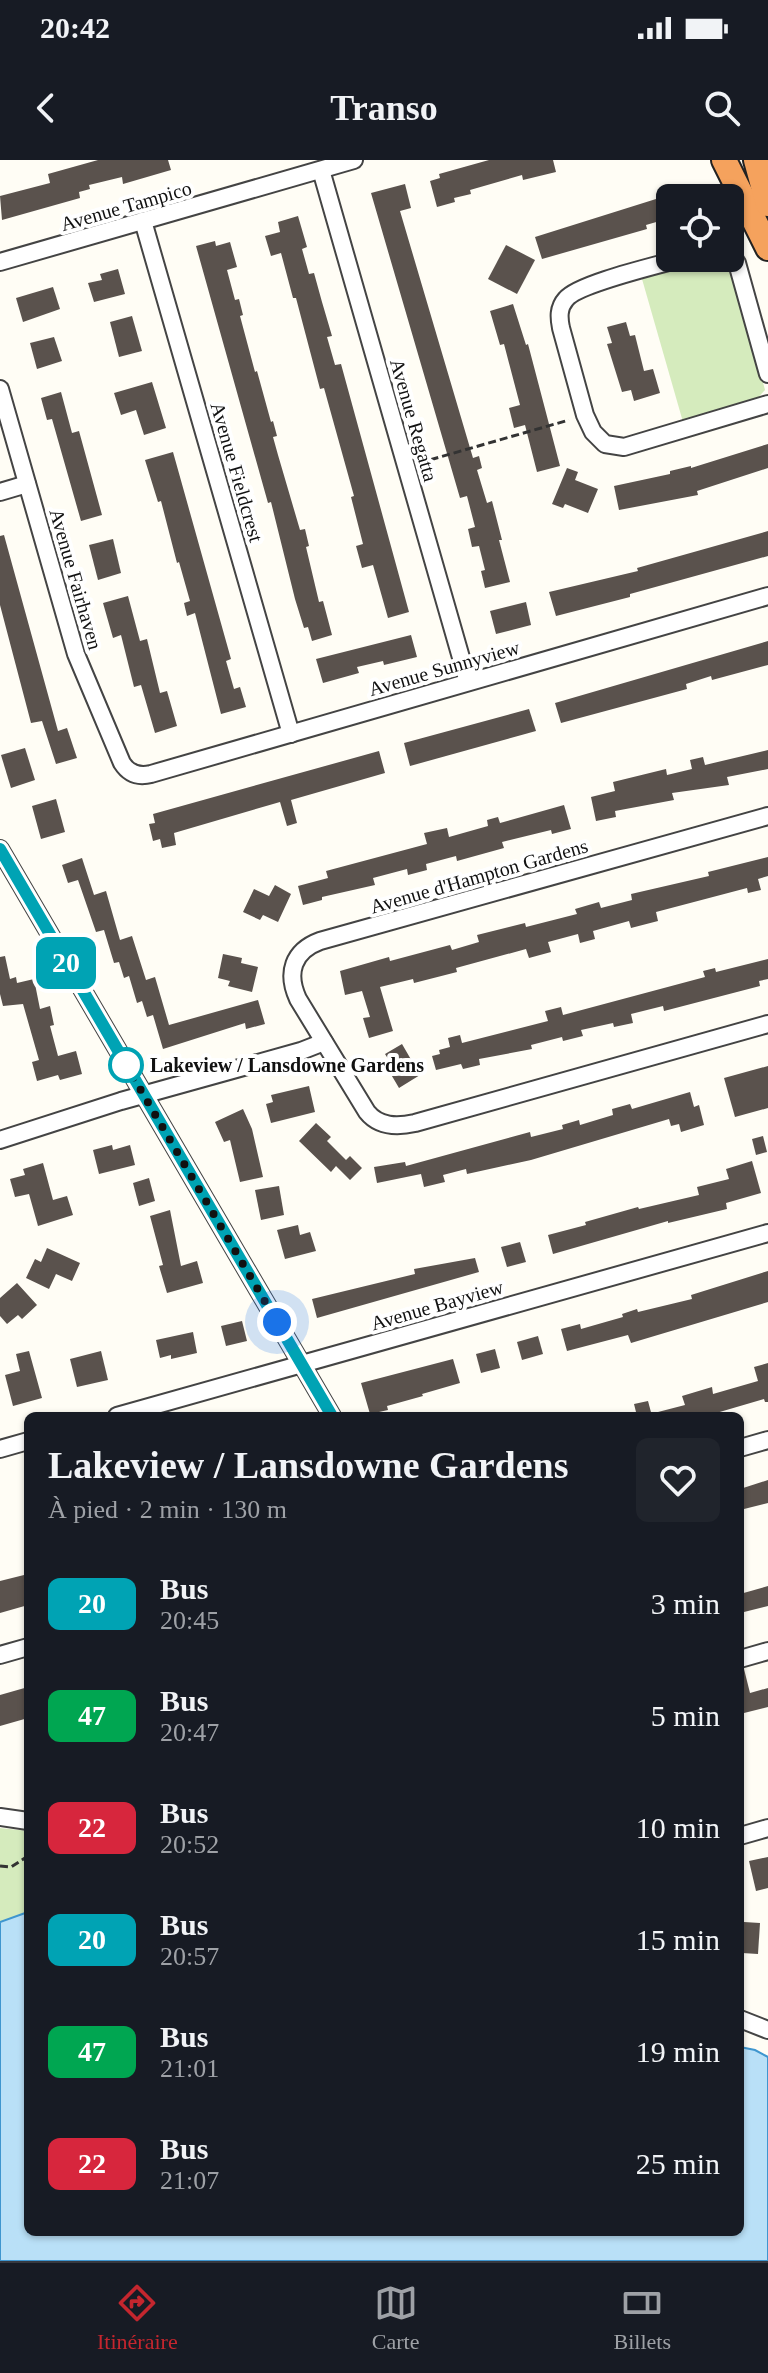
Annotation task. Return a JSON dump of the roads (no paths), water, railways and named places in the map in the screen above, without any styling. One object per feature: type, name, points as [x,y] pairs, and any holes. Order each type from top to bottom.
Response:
[{"type":"highway","points":[[724,160],[768,248]]},
{"type":"highway","points":[[756,160],[768,204]]},
{"type":"street","name":"Avenue Tampico","points":[[0,262],[354,160]]},
{"type":"street","name":"Avenue Regatta","points":[[321,170],[468,682]]},
{"type":"street","name":"Avenue Fieldcrest","points":[[143,221],[291,734]]},
{"type":"street","points":[[656,266],[582,288],[564,301],[559,314],[561,328],[588,424],[605,444],[624,447],[768,404]]},
{"type":"street","points":[[740,272],[768,374]]},
{"type":"street","name":"Avenue Fairhaven","points":[[0,389],[76,654],[122,763],[131,773]]},
{"type":"street","points":[[0,492],[27,484]]},
{"type":"street","name":"Avenue Sunnyview","points":[[131,773],[151,774],[768,596]]},
{"type":"street","name":"Avenue d'Hampton Gardens","points":[[768,816],[311,944],[293,962],[291,979],[298,999],[372,1118],[385,1124],[403,1126],[768,1024]]},
{"type":"street","points":[[0,849],[330,1412]]},
{"type":"street","points":[[0,1140],[324,1042]]},
{"type":"street","name":"Avenue Bayview","points":[[131,1412],[768,1233]]},
{"type":"street","points":[[744,1447],[768,1440]]},
{"type":"street","points":[[0,1449],[24,1442]]},
{"type":"street","points":[[0,1655],[24,1648]]},
{"type":"street","points":[[744,1658],[768,1651]]},
{"type":"street","points":[[0,1817],[24,1820]]},
{"type":"street","points":[[744,1835],[768,1828]]},
{"type":"street","points":[[744,2021],[768,2030]]},
{"type":"water","points":[[24,1913],[24,2236],[744,2236],[744,2048],[768,2057],[768,2261],[0,2261],[0,1922]]},
{"type":"place","name":"Lakeview / Lansdowne Gardens","points":[[126,1065]]}]
